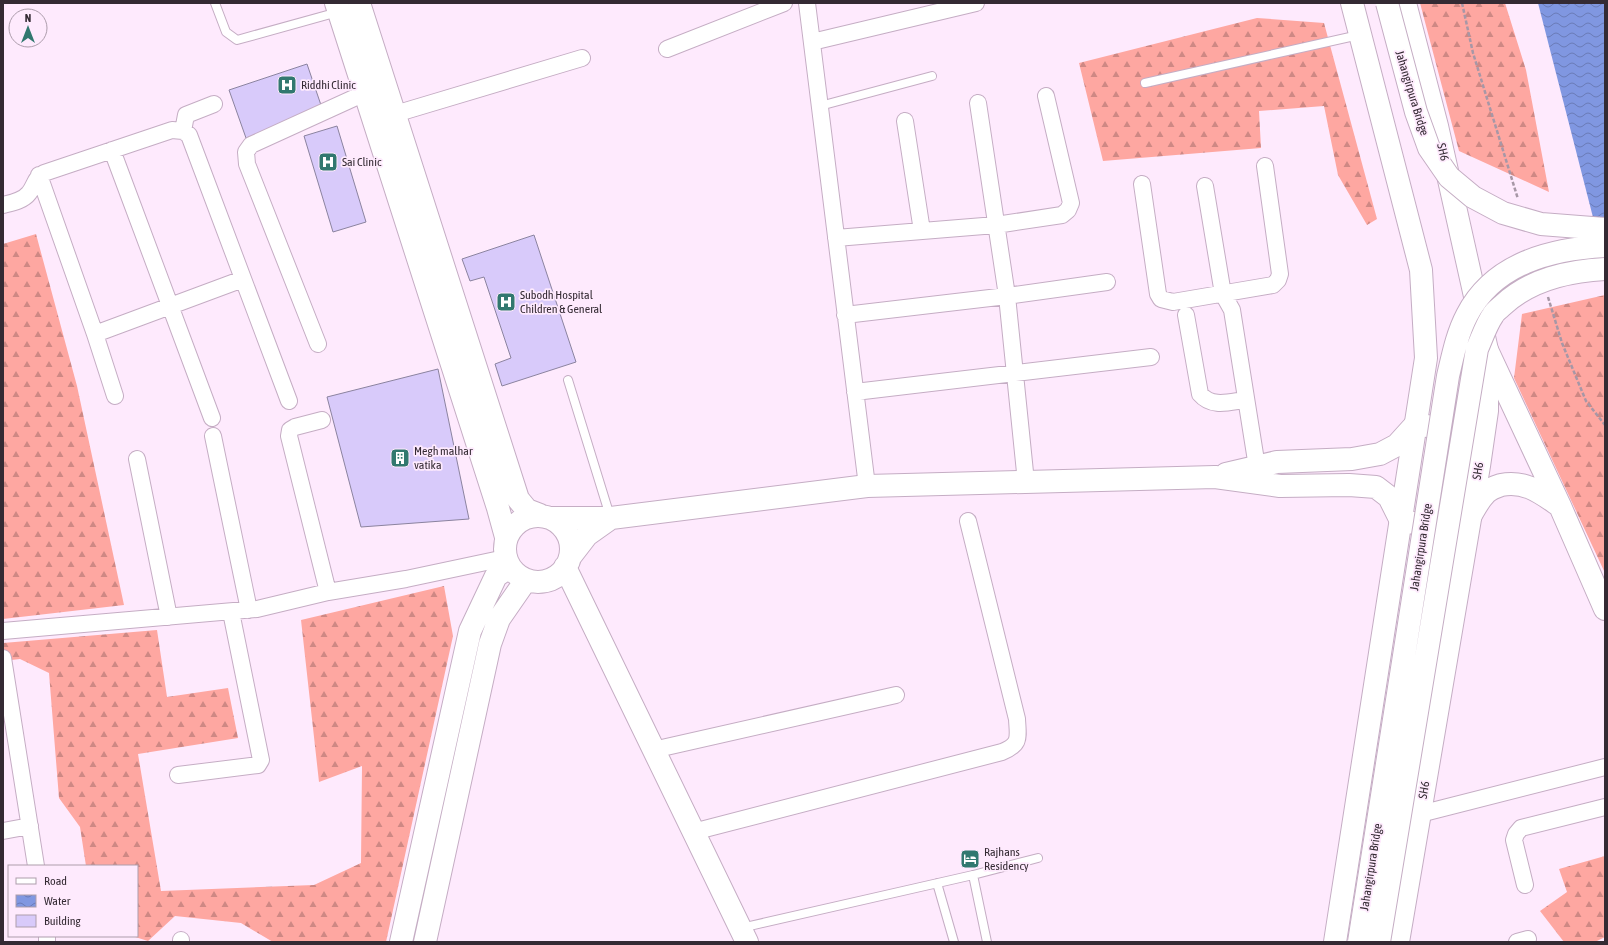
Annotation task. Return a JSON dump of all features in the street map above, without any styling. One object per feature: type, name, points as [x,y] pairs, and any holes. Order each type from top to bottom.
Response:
[{"type":"street","points":[[359,3],[518,499],[527,510],[546,517],[561,525],[568,534],[571,545],[568,562],[584,608],[743,935]]},
{"type":"street","points":[[667,49],[784,3]]},
{"type":"street","points":[[807,3],[867,486]]},
{"type":"street","points":[[812,42],[976,3]]},
{"type":"street","points":[[1335,942],[1426,358],[1421,270],[1352,3]]},
{"type":"street","name":"Jahangirpura Bridge","points":[[1387,3],[1416,112],[1429,148],[1449,177],[1473,197],[1503,213],[1541,224],[1605,229]]},
{"type":"street","name":"SH6","points":[[1398,942],[1470,523],[1487,411],[1487,350],[1438,126],[1405,3]]},
{"type":"street","points":[[337,8],[517,565],[562,592],[584,608]]},
{"type":"street","points":[[395,114],[582,58]]},
{"type":"street","points":[[318,344],[247,164],[246,152],[251,145],[364,93]]},
{"type":"street","points":[[836,238],[996,225],[1062,215],[1068,210],[1071,203],[1046,96]]},
{"type":"street","points":[[978,103],[1016,373],[1026,482]]},
{"type":"street","points":[[183,131],[186,115],[214,104]]},
{"type":"street","points":[[905,121],[922,231]]},
{"type":"street","points":[[3,205],[19,200],[29,194],[39,175],[172,130],[183,131],[189,135],[289,401]]},
{"type":"street","points":[[112,150],[212,418]]},
{"type":"street","points":[[1142,184],[1158,294],[1161,299],[1173,302],[1273,285],[1278,280],[1280,274],[1265,166]]},
{"type":"street","points":[[39,175],[95,334],[114,396]]},
{"type":"street","points":[[1205,186],[1223,294],[1232,310],[1245,400],[1257,466]]},
{"type":"street","name":"Jahangirpura Bridge","points":[[1359,942],[1448,376],[1456,343],[1467,314],[1483,292],[1504,274],[1525,261],[1550,253],[1583,247],[1605,246]]},
{"type":"street","name":"Jahangirpura Bridge","points":[[1379,942],[1477,348],[1493,314],[1510,298],[1535,283],[1561,274],[1605,269]]},
{"type":"street","points":[[95,334],[243,280]]},
{"type":"street","points":[[845,315],[1006,296],[1107,282]]},
{"type":"street","points":[[1186,315],[1200,394],[1206,400],[1213,403],[1245,400]]},
{"type":"street","points":[[1487,350],[1560,506],[1605,609]]},
{"type":"street","points":[[855,392],[1151,357]]},
{"type":"street","points":[[322,420],[295,427],[290,430],[289,436],[328,592]]},
{"type":"street","points":[[1416,424],[1483,436]]},
{"type":"street","points":[[1215,477],[1277,462],[1352,459],[1380,454],[1397,445],[1416,424]]},
{"type":"street","points":[[213,436],[249,610]]},
{"type":"street","points":[[137,459],[169,617]]},
{"type":"street","points":[[425,942],[490,644],[517,565],[511,528],[528,516],[611,518],[867,486],[1215,477],[1280,486],[1349,485],[1376,487],[1389,497],[1401,521]]},
{"type":"street","points":[[1401,521],[1470,523],[1485,494],[1495,487],[1509,484],[1522,484],[1542,493],[1560,506]]},
{"type":"street","points":[[3,631],[257,610],[328,592],[406,579],[517,565],[547,581],[558,576],[587,535],[611,518]]},
{"type":"street","points":[[693,832],[1002,752],[1014,747],[1018,739],[1017,719],[968,521]]},
{"type":"street","points":[[401,942],[470,631],[496,576],[517,565]]},
{"type":"street","points":[[178,776],[258,765],[261,760],[231,612]]},
{"type":"street","points":[[3,658],[36,865]]},
{"type":"street","points":[[653,750],[896,695]]},
{"type":"street","points":[[1420,814],[1605,767]]},
{"type":"street","points":[[1525,885],[1514,840],[1516,834],[1521,828],[1605,807]]},
{"type":"street","points":[[3,831],[30,826]]},
{"type":"lane","points":[[215,3],[226,32],[237,40],[337,8]]},
{"type":"lane","points":[[1145,83],[1360,34]]},
{"type":"lane","points":[[820,106],[932,76]]},
{"type":"lane","points":[[568,380],[611,518]]},
{"type":"lane","points":[[743,935],[937,883],[1038,858]]},
{"type":"lane","points":[[973,875],[987,942]]},
{"type":"lane","points":[[937,883],[954,942]]},
{"type":"green space","points":[[1420,3],[1505,3],[1526,70],[1549,192],[1459,151]]},
{"type":"green space","points":[[1257,18],[1324,23],[1377,219],[1367,225],[1338,175],[1324,106],[1259,111],[1261,148],[1103,161],[1079,63]]},
{"type":"green space","points":[[36,234],[77,386],[124,605],[3,619],[3,244]]},
{"type":"green space","points":[[1605,295],[1605,573],[1514,378],[1522,314]]},
{"type":"green space","points":[[444,586],[453,636],[386,942],[273,942],[241,923],[175,916],[148,941],[135,937],[138,937],[138,865],[86,865],[80,827],[59,798],[49,673],[20,659],[3,661],[3,643],[157,630],[167,697],[228,688],[238,738],[138,754],[161,891],[314,885],[361,863],[362,766],[319,782],[301,620]]},
{"type":"green space","points":[[1605,856],[1605,937],[1595,942],[1564,942],[1540,911],[1567,892],[1559,869]]},
{"type":"water","points":[[1538,3],[1605,3],[1605,264]]},
{"type":"building","points":[[307,64],[323,111],[246,138],[229,90]]},
{"type":"building","points":[[337,126],[366,222],[333,232],[304,136]]},
{"type":"building","points":[[534,235],[576,362],[502,386],[495,364],[511,358],[484,277],[470,281],[462,259]]},
{"type":"building","name":"Megh malhar vatika","points":[[438,369],[469,519],[361,527],[327,397]]},
{"type":"place","name":"Riddhi Clinic","points":[[287,85]]},
{"type":"place","name":"Sai Clinic","points":[[328,162]]},
{"type":"place","name":"Subodh Hospital Children & General","points":[[506,302]]},
{"type":"place","name":"Megh malhar vatika","points":[[400,458]]},
{"type":"place","name":"Rajhans Residency","points":[[970,859]]}]
